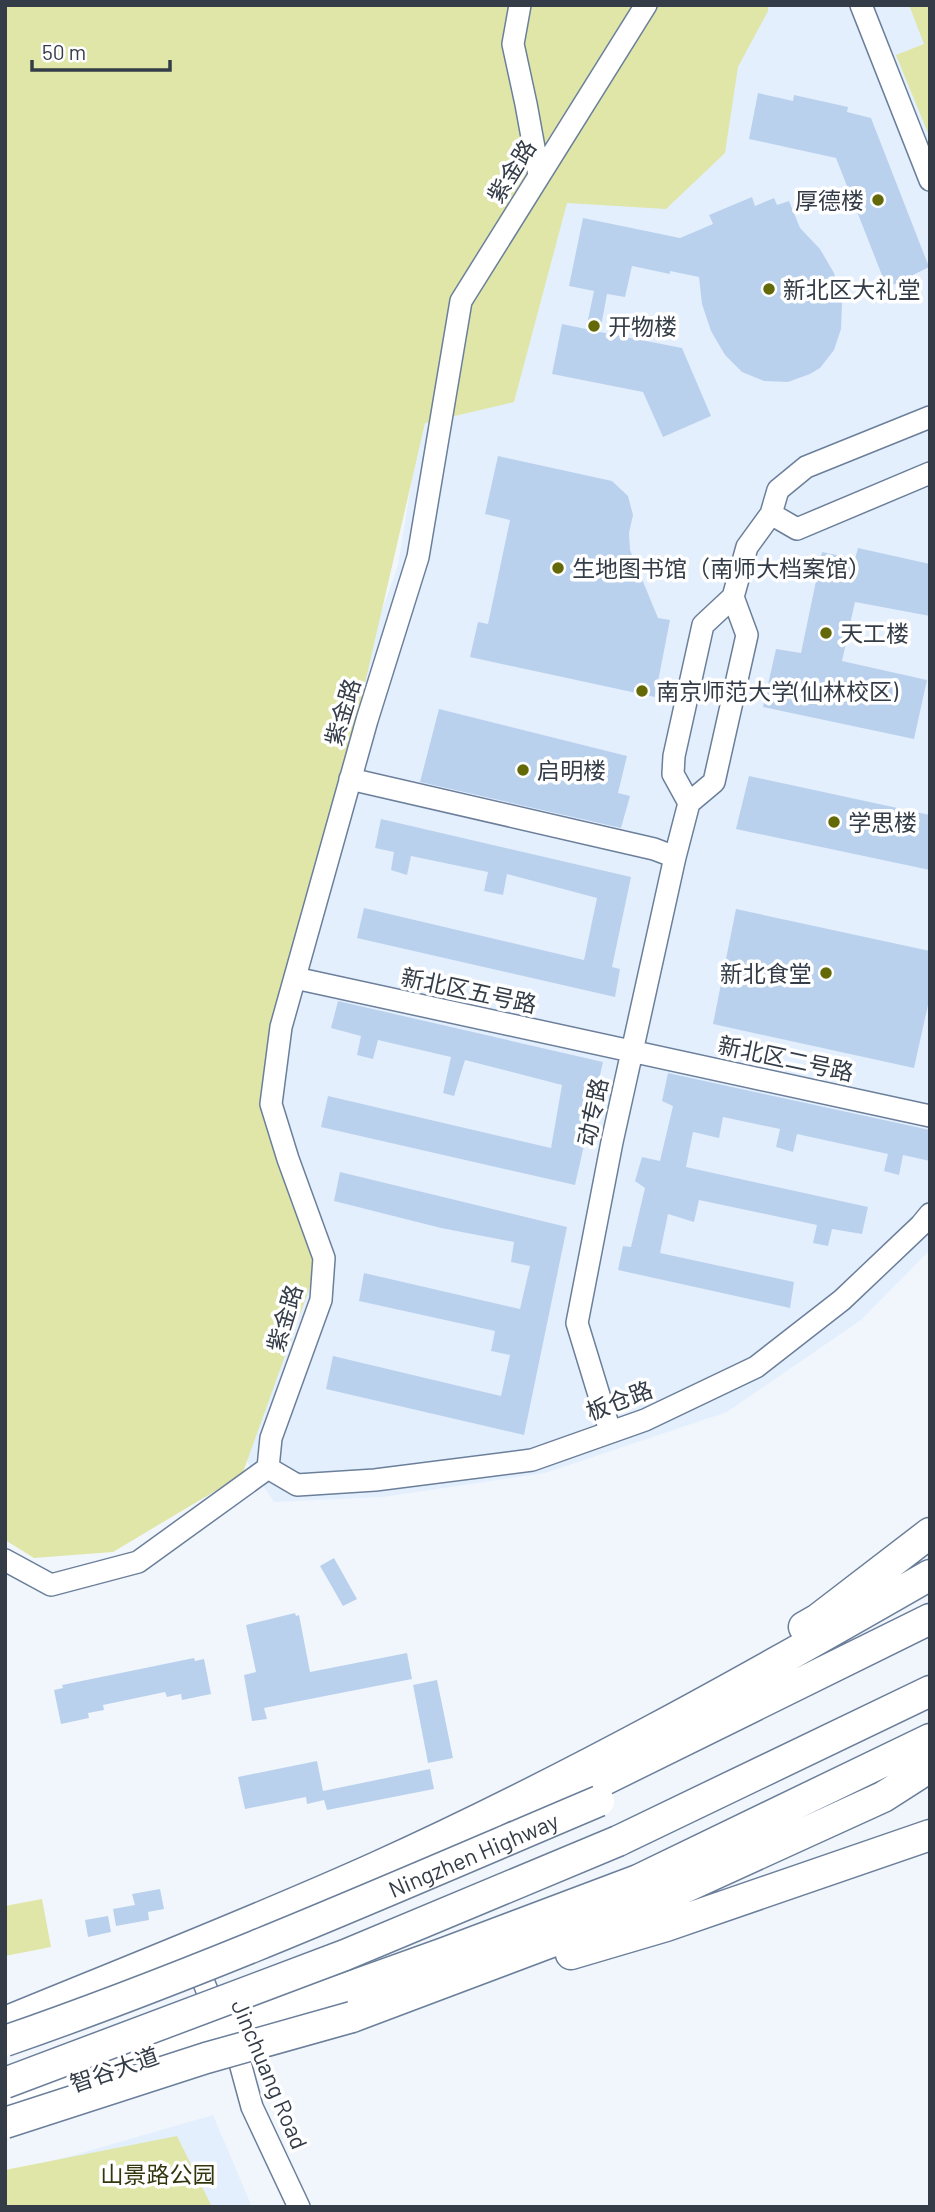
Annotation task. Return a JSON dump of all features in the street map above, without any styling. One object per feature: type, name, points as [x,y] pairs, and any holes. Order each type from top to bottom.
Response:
[{"type":"highway","points":[[610,1753],[702,1684],[818,1619],[930,1533]]},
{"type":"highway","points":[[5,2022],[377,1867],[610,1753],[773,1665],[930,1575]]},
{"type":"highway","points":[[195,1961],[525,1819],[930,1619]]},
{"type":"highway","name":"Ningzhen Highway","points":[[5,2041],[73,2018],[316,1922],[599,1801],[930,1642]]},
{"type":"highway","name":"Ningzhen Highway","points":[[5,2083],[345,1955],[618,1841],[930,1691]]},
{"type":"highway","points":[[223,2032],[638,1880],[930,1739]]},
{"type":"highway","points":[[352,2017],[631,1912],[883,1797],[930,1767]]},
{"type":"highway","points":[[5,2123],[206,2058],[666,1926],[930,1835]]},
{"type":"main road","points":[[5,2031],[195,1961]]},
{"type":"main road","name":"智谷大道","points":[[5,2106],[223,2032]]},
{"type":"street","points":[[520,5],[513,44],[539,175]]},
{"type":"street","name":"紫金路","points":[[268,1468],[271,1438],[321,1300],[324,1258],[271,1104],[281,1027],[350,779],[418,557],[461,301],[646,5]]},
{"type":"street","points":[[861,5],[930,180]]},
{"type":"street","points":[[733,597],[747,635],[714,782],[689,803],[673,774],[674,756],[703,625],[733,597],[747,547],[771,514],[778,490],[806,467],[930,417]]},
{"type":"street","points":[[771,514],[797,528],[930,473]]},
{"type":"street","points":[[350,779],[654,849],[675,857]]},
{"type":"street","name":"动专路","points":[[610,1431],[577,1323],[632,1052],[689,803]]},
{"type":"street","name":"新北区五号路","points":[[295,978],[632,1052]]},
{"type":"street","name":"新北区二号路","points":[[632,1052],[930,1116]]},
{"type":"street","name":"板仓路","points":[[268,1468],[297,1485],[375,1480],[532,1460],[645,1420],[756,1367],[842,1300],[930,1214]]},
{"type":"street","points":[[5,1560],[51,1585],[138,1562],[268,1468]]},
{"type":"street","name":"Jinchuang Road","points":[[195,1961],[223,2032],[240,2063],[252,2107],[299,2207]]},
{"type":"shaded area","name":"南京师范大学(仙林校区)","points":[[623,5],[930,5],[930,1250],[861,1320],[727,1412],[545,1473],[383,1497],[274,1502],[241,1453],[242,1106],[309,818],[398,565],[443,286]]},
{"type":"shaded area","name":"山景路公园","points":[[213,2115],[252,2207],[5,2207],[5,2175]]},
{"type":"green space","points":[[5,5],[768,5],[768,11],[738,67],[725,153],[666,209],[567,203],[514,402],[425,423],[267,1108],[316,1270],[242,1475],[113,1552],[34,1558],[5,1540]]},
{"type":"green space","points":[[909,5],[930,5],[930,138],[896,55],[924,44]]},
{"type":"green space","points":[[42,1899],[51,1947],[5,1956],[5,1906]]},
{"type":"green space","name":"山景路公园","points":[[177,2136],[212,2207],[5,2207],[5,2170]]},
{"type":"building","name":"厚德楼","points":[[758,93],[793,101],[794,95],[848,107],[847,112],[871,118],[929,267],[887,288],[836,158],[749,139]]},
{"type":"building","points":[[752,197],[755,206],[774,198],[777,205],[789,201],[800,228],[820,249],[834,273],[842,303],[841,329],[834,350],[820,368],[788,382],[764,381],[742,372],[725,355],[711,331],[702,304],[699,277],[632,266],[625,297],[607,294],[600,332],[682,348],[711,416],[663,437],[643,392],[552,374],[562,324],[586,329],[594,291],[569,286],[583,218],[680,238],[713,224],[709,215]]},
{"type":"building","name":"生地图书馆（南师大档案馆）","points":[[498,456],[612,481],[628,496],[633,515],[629,533],[630,550],[658,618],[670,620],[655,697],[470,657],[478,622],[488,624],[510,520],[485,514]]},
{"type":"building","name":"天工楼","points":[[858,548],[930,564],[930,616],[855,602],[842,661],[927,680],[914,739],[763,707],[776,649],[801,653],[822,552],[855,559]]},
{"type":"building","name":"启明楼","points":[[439,709],[627,756],[618,793],[630,796],[621,828],[420,782]]},
{"type":"building","name":"学思楼","points":[[749,776],[930,815],[930,870],[736,829]]},
{"type":"building","points":[[381,819],[631,877],[612,967],[620,969],[615,997],[357,938],[364,908],[584,960],[597,898],[507,874],[503,895],[484,891],[488,872],[411,856],[407,875],[391,870],[394,852],[375,848]]},
{"type":"building","name":"新北食堂","points":[[736,909],[930,951],[930,996],[914,1068],[713,1024]]},
{"type":"building","points":[[338,1001],[603,1062],[575,1185],[321,1127],[328,1096],[551,1148],[562,1085],[465,1060],[454,1096],[443,1093],[451,1057],[378,1040],[373,1059],[357,1055],[361,1036],[331,1028]]},
{"type":"building","points":[[668,1073],[930,1130],[930,1161],[903,1155],[899,1175],[884,1171],[888,1154],[797,1134],[793,1152],[776,1147],[780,1129],[723,1117],[719,1138],[693,1132],[686,1167],[868,1207],[862,1234],[832,1229],[828,1246],[813,1243],[817,1225],[699,1200],[694,1222],[668,1214],[660,1253],[794,1282],[790,1308],[618,1270],[623,1246],[631,1247],[645,1188],[635,1181],[642,1157],[660,1161],[673,1106],[662,1101]]},
{"type":"building","points":[[340,1172],[567,1227],[524,1435],[326,1389],[333,1356],[501,1396],[510,1355],[491,1351],[495,1331],[359,1301],[364,1273],[520,1309],[530,1266],[511,1262],[514,1242],[441,1228],[334,1201]]},
{"type":"building","points":[[334,1558],[357,1599],[343,1606],[320,1566]]},
{"type":"building","points":[[295,1613],[296,1616],[299,1615],[310,1672],[407,1653],[412,1679],[264,1708],[267,1719],[252,1721],[244,1675],[256,1672],[246,1625]]},
{"type":"building","points":[[194,1658],[195,1661],[204,1659],[211,1694],[182,1700],[181,1694],[167,1697],[165,1692],[103,1705],[104,1710],[88,1713],[89,1718],[61,1724],[54,1690],[63,1688],[62,1685]]},
{"type":"building","points":[[437,1680],[453,1758],[428,1763],[413,1685]]},
{"type":"building","points":[[317,1761],[323,1791],[430,1769],[434,1789],[327,1810],[324,1800],[307,1804],[306,1797],[245,1809],[238,1777]]},
{"type":"building","points":[[160,1889],[164,1909],[148,1912],[149,1920],[116,1926],[113,1909],[135,1905],[132,1894]]},
{"type":"building","points":[[108,1916],[111,1932],[88,1937],[85,1920]]},
{"type":"place","name":"厚德楼","points":[[878,200]]},
{"type":"place","name":"新北区大礼堂","points":[[769,289]]},
{"type":"place","name":"开物楼","points":[[594,326]]},
{"type":"place","name":"生地图书馆（南师大档案馆）","points":[[558,568]]},
{"type":"place","name":"天工楼","points":[[826,633]]},
{"type":"place","name":"南京师范大学(仙林校区)","points":[[642,691]]},
{"type":"place","name":"启明楼","points":[[523,770]]},
{"type":"place","name":"学思楼","points":[[834,822]]},
{"type":"place","name":"新北食堂","points":[[826,973]]}]
